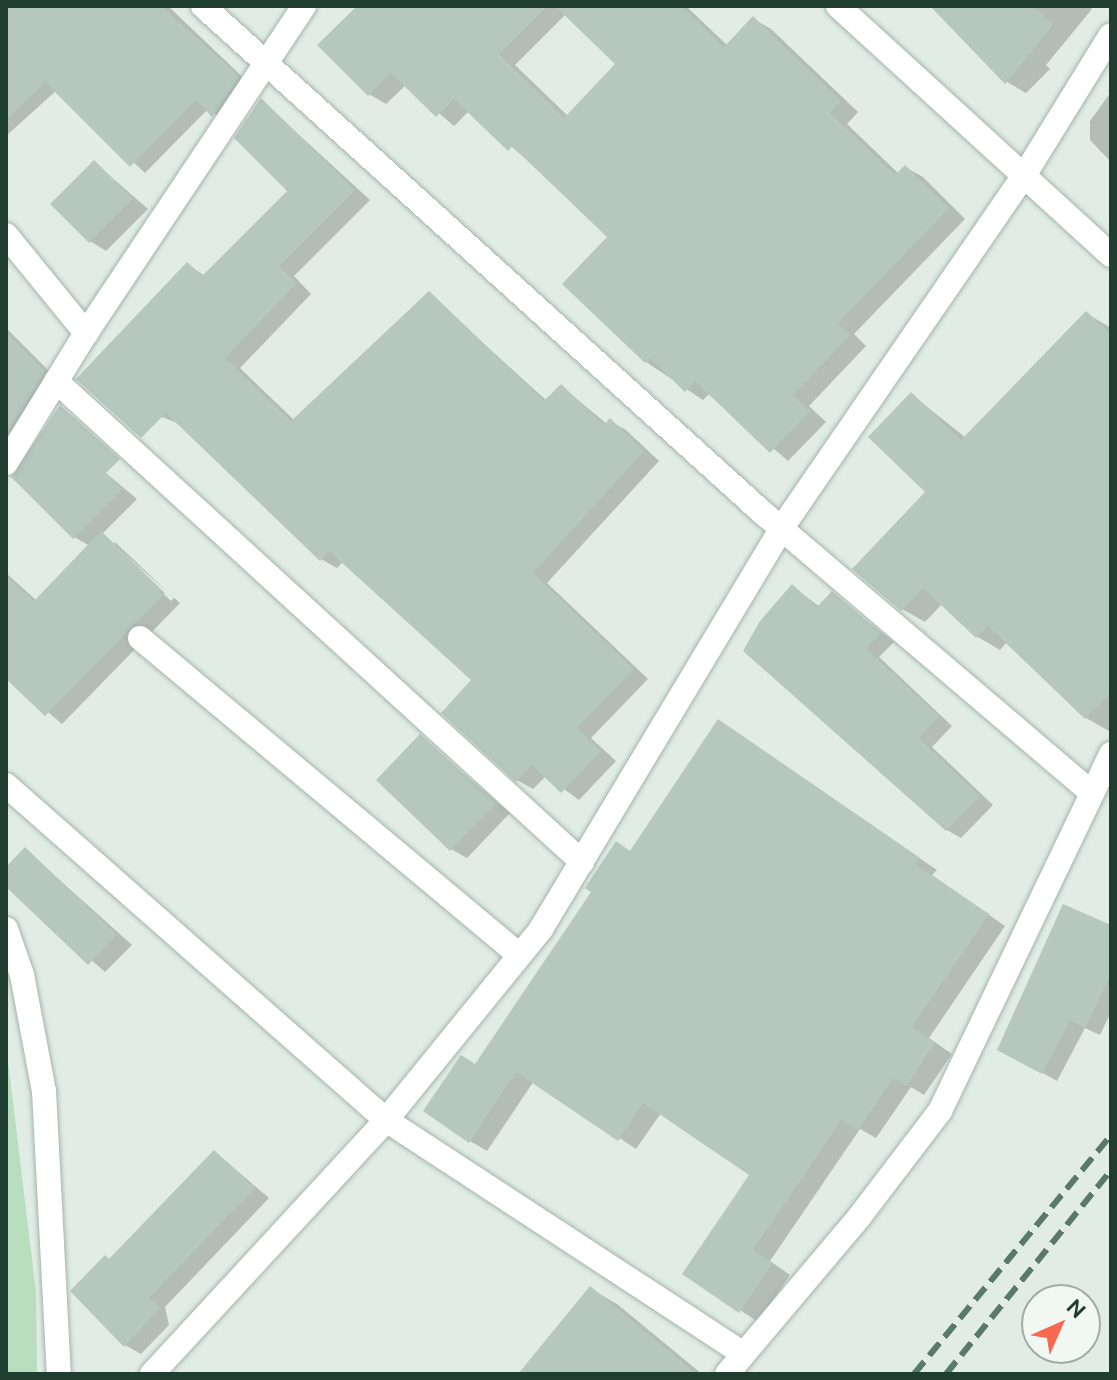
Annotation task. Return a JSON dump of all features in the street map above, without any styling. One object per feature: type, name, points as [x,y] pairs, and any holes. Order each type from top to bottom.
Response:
[{"type":"street","points":[[203,6],[781,529],[1092,793]]},
{"type":"street","points":[[6,463],[86,333],[304,6]]},
{"type":"street","points":[[838,6],[1111,255]]},
{"type":"street","points":[[152,1374],[386,1120],[519,955],[582,862],[781,529],[1025,174],[1111,35]]},
{"type":"street","points":[[6,235],[86,333]]},
{"type":"street","points":[[56,381],[582,862]]},
{"type":"street","points":[[140,638],[519,955]]},
{"type":"street","points":[[727,1374],[860,1216],[940,1111],[1111,754]]},
{"type":"street","points":[[6,785],[386,1120],[743,1354]]},
{"type":"street","points":[[6,929],[22,975],[44,1091],[59,1374]]},
{"type":"green space","points":[[6,1045],[36,1292],[37,1374],[6,1374]]},
{"type":"building","points":[[6,6],[161,6],[239,76],[212,117],[196,100],[130,167],[45,82],[6,120]]},
{"type":"building","points":[[357,6],[547,6],[499,54],[564,118],[615,64],[555,6],[682,6],[724,47],[753,16],[841,101],[830,113],[895,175],[905,165],[949,208],[838,323],[850,335],[793,395],[810,411],[770,453],[695,381],[685,392],[650,358],[645,363],[562,284],[607,237],[512,146],[508,151],[454,99],[436,117],[391,73],[368,96],[317,45]]},
{"type":"building","points":[[930,6],[1033,6],[1053,25],[1005,84]]},
{"type":"building","points":[[261,98],[355,190],[279,266],[297,283],[225,358],[291,421],[429,291],[544,401],[561,384],[604,425],[610,418],[644,451],[533,573],[634,669],[577,728],[601,751],[561,793],[532,765],[516,782],[441,713],[471,680],[329,551],[320,561],[166,413],[141,438],[76,379],[187,262],[202,276],[287,191],[234,138]]},
{"type":"building","points":[[94,160],[133,199],[89,243],[50,204]]},
{"type":"building","points":[[1086,311],[1111,334],[1111,692],[1085,719],[988,626],[976,638],[923,588],[901,611],[852,569],[925,492],[868,437],[911,392],[961,440]]},
{"type":"building","points":[[6,332],[45,371],[6,434]]},
{"type":"building","points":[[60,405],[120,459],[106,473],[122,489],[73,539],[11,477]]},
{"type":"building","points":[[101,531],[165,593],[45,716],[6,679],[6,575],[34,601]]},
{"type":"building","points":[[792,584],[817,607],[832,591],[881,633],[866,648],[939,716],[919,738],[980,796],[946,831],[743,651],[760,621]]},
{"type":"building","points":[[718,719],[920,858],[915,864],[989,914],[912,1027],[935,1042],[906,1086],[893,1078],[858,1130],[842,1119],[753,1250],[773,1263],[739,1313],[682,1274],[749,1175],[643,1103],[618,1141],[516,1072],[469,1143],[423,1111],[461,1055],[475,1064],[591,892],[585,888],[616,841],[630,851]]},
{"type":"building","points":[[420,734],[496,803],[450,851],[376,780]]},
{"type":"building","points":[[25,847],[117,935],[88,965],[6,887],[6,867]]},
{"type":"building","points":[[1063,904],[1111,925],[1111,974],[1085,1028],[1070,1021],[1042,1074],[997,1050]]},
{"type":"building","points":[[214,1150],[255,1188],[149,1298],[160,1308],[124,1347],[70,1291],[105,1255],[109,1259]]},
{"type":"building","points":[[590,1286],[659,1343],[697,1374],[518,1374]]},
{"type":"railway","points":[[914,1374],[1111,1135]]},
{"type":"railway","points":[[946,1374],[1111,1170]]}]
